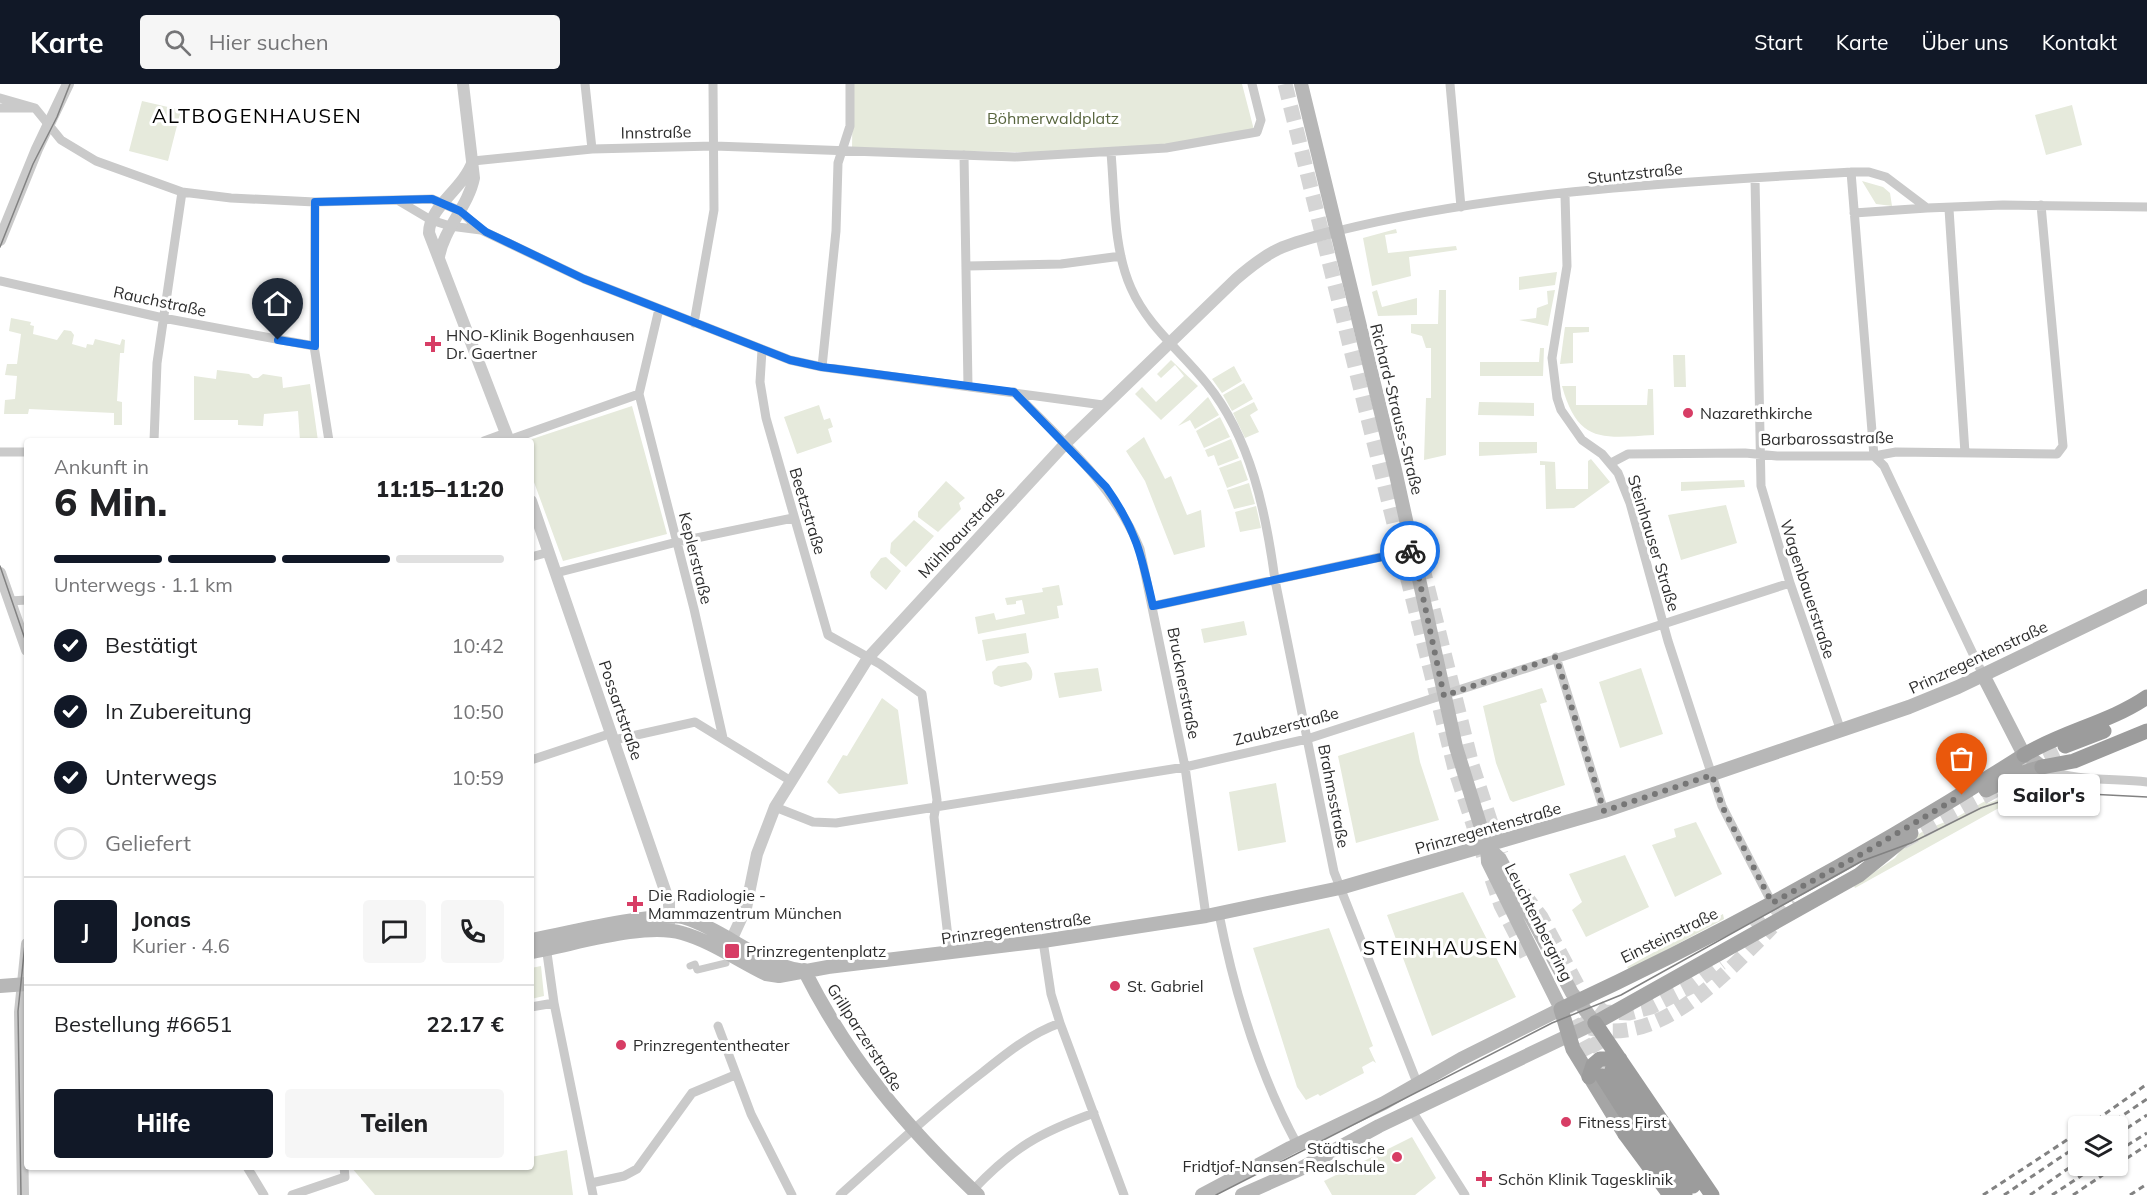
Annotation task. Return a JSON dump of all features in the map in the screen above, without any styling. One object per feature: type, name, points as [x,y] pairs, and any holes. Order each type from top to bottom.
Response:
[{"type":"highway","name":"Einsteinstraße","points":[[2042,767],[2112,717],[2147,698]]},
{"type":"highway","points":[[2065,750],[2147,709]]},
{"type":"highway","points":[[2065,750],[2147,721]]},
{"type":"highway","name":"Einsteinstraße","points":[[2024,755],[2065,750],[2147,731]]},
{"type":"highway","points":[[1595,1023],[1606,1071],[1639,1134],[1685,1195]]},
{"type":"highway","points":[[1606,1071],[1700,1195]]},
{"type":"highway","points":[[1606,1071],[1665,1129],[1712,1195]]},
{"type":"highway","points":[[1625,1134],[1671,1195]]},
{"type":"main road","name":"Richard-Strauss-Straße","points":[[1300,84],[1413,550],[1456,747],[1487,847]]},
{"type":"main road","name":"Prinzregentenstraße","points":[[534,941],[546,943],[638,932],[668,931],[692,936],[727,952],[804,970],[950,954],[1213,915],[1340,888],[1487,847],[1604,811],[1909,707],[1983,675],[2147,596]]},
{"type":"main road","points":[[1983,675],[2024,755],[2042,767]]},
{"type":"main road","name":"Einsteinstraße","points":[[1202,1195],[1282,1152],[1418,1085],[1471,1053],[1578,1002],[1624,977],[1663,962],[1867,851],[2024,755]]},
{"type":"main road","name":"Einsteinstraße","points":[[1242,1195],[1300,1169],[1354,1139],[1595,1023],[1859,875],[1919,827],[2008,778],[2042,767]]},
{"type":"main road","name":"Leuchtenbergring","points":[[1487,847],[1500,859],[1578,1002],[1595,1023]]},
{"type":"main road","name":"Leuchtenbergring","points":[[1487,847],[1488,862],[1561,1009],[1568,1035],[1606,1071],[1625,1134]]},
{"type":"main road","name":"Prinzregentenstraße","points":[[534,950],[546,943],[670,915],[695,921],[727,952]]},
{"type":"main road","name":"Grillparzerstraße","points":[[804,970],[857,1061],[912,1130],[975,1193]]},
{"type":"main road","points":[[0,986],[24,984]]},
{"type":"street","points":[[0,240],[37,149],[68,84]]},
{"type":"street","points":[[439,257],[443,239],[472,188],[473,161],[463,84]]},
{"type":"street","points":[[585,84],[591,148]]},
{"type":"street","points":[[694,323],[714,210],[713,84]]},
{"type":"street","points":[[822,367],[836,231],[838,163],[850,126],[850,84]]},
{"type":"street","points":[[841,150],[1015,157],[1166,148],[1257,132],[1261,120],[1252,84]]},
{"type":"street","points":[[1450,84],[1461,207]]},
{"type":"street","points":[[0,98],[35,108],[62,140],[96,161],[182,192],[231,198],[315,202],[432,199],[460,211],[481,230],[584,279],[762,350],[822,367],[1103,405]]},
{"type":"street","points":[[0,108],[35,108]]},
{"type":"street","name":"Innstraße","points":[[473,161],[591,148],[714,146],[841,150]]},
{"type":"street","name":"Brahmsstraße","points":[[1111,153],[1121,256],[1130,286],[1144,314],[1209,385],[1241,442],[1265,518],[1275,580],[1334,872],[1418,1085]]},
{"type":"street","points":[[964,155],[968,386]]},
{"type":"street","points":[[473,161],[466,178],[442,203],[431,220],[429,233],[508,438],[639,394]]},
{"type":"street","points":[[1851,172],[1874,456],[1884,466],[1983,675]]},
{"type":"street","name":"Stuntzstraße","points":[[1337,231],[1461,207],[1565,195],[1851,172],[1869,172],[1886,177],[1927,208]]},
{"type":"street","name":"Wagenbauerstraße","points":[[1755,178],[1761,486],[1764,505],[1841,731]]},
{"type":"street","points":[[154,438],[157,363],[182,192]]},
{"type":"street","name":"Steinhauser Straße","points":[[1565,195],[1567,226],[1565,281],[1552,358],[1553,384],[1561,410],[1571,426],[1582,440],[1611,463],[1618,473],[1630,503],[1663,624],[1722,806],[1772,903]]},
{"type":"street","points":[[399,201],[431,220],[450,226],[481,230]]},
{"type":"street","points":[[315,202],[315,346],[329,438]]},
{"type":"street","points":[[1854,213],[1927,208],[2041,205],[2147,207]]},
{"type":"street","name":"Barbarossastraße","points":[[1611,463],[1628,454],[1874,456],[1896,452],[2046,456],[2057,454],[2063,446],[2041,205]]},
{"type":"street","points":[[1949,209],[1965,453]]},
{"type":"street","name":"Mühlbaurstraße","points":[[727,952],[746,908],[757,854],[775,807],[868,658],[1103,405],[1261,257],[1279,246],[1337,231]]},
{"type":"street","points":[[967,266],[1061,264],[1121,256]]},
{"type":"street","name":"Rauchstraße","points":[[0,281],[163,318],[315,346]]},
{"type":"street","name":"Keplerstraße","points":[[659,309],[639,394],[677,542],[723,738]]},
{"type":"street","name":"Beetzstraße","points":[[762,350],[759,367],[762,402],[828,635],[922,694],[950,954]]},
{"type":"street","name":"Brucknerstraße","points":[[1014,392],[1106,487],[1130,524],[1140,549],[1213,915],[1267,1082],[1298,1146]]},
{"type":"street","points":[[0,453],[24,452]]},
{"type":"street","name":"Possartstraße","points":[[534,510],[669,902],[668,931]]},
{"type":"street","points":[[556,573],[677,542],[793,518]]},
{"type":"street","points":[[1153,606],[1413,550]]},
{"type":"street","points":[[534,556],[549,552]]},
{"type":"street","points":[[0,573],[24,641]]},
{"type":"street","name":"Zaubzerstraße","points":[[775,807],[813,822],[834,823],[936,809],[1185,767],[1307,739],[1790,583]]},
{"type":"street","points":[[10,601],[24,600]]},
{"type":"street","points":[[1556,657],[1604,811]]},
{"type":"street","points":[[534,759],[613,737],[695,722],[791,781]]},
{"type":"street","points":[[2042,767],[2061,774],[2094,779],[2147,782]]},
{"type":"street","points":[[1043,941],[1051,994],[1060,1023],[1124,1195]]},
{"type":"street","points":[[546,943],[554,1003],[593,1195]]},
{"type":"street","points":[[690,966],[695,964],[697,970],[727,952]]},
{"type":"street","points":[[23,1195],[20,1048],[24,997]]},
{"type":"street","points":[[534,1006],[554,1003]]},
{"type":"street","points":[[840,1195],[912,1130],[1028,1037],[1060,1023]]},
{"type":"street","points":[[718,1026],[735,1075],[758,1129],[792,1195]]},
{"type":"street","points":[[591,1183],[624,1176],[637,1169],[692,1093],[735,1075]]},
{"type":"street","points":[[1412,1111],[1465,1195]]},
{"type":"street","points":[[975,1193],[1003,1160],[1029,1140],[1058,1126],[1094,1113]]},
{"type":"street","points":[[249,1170],[264,1195]]},
{"type":"street","points":[[292,1195],[344,1172]]},
{"type":"green space","name":"Böhmerwaldplatz","points":[[853,84],[1242,84],[1254,130],[1200,140],[1109,151],[1013,152],[852,148]]},
{"type":"green space","points":[[142,101],[181,110],[168,161],[129,151]]},
{"type":"green space","points":[[2072,105],[2082,145],[2046,155],[2035,115]]},
{"type":"green space","points":[[1862,181],[1883,187],[1890,193],[1892,206],[1876,204]]},
{"type":"green space","points":[[1396,229],[1397,233],[1385,235],[1388,253],[1456,246],[1457,250],[1409,257],[1411,276],[1372,286],[1363,238]]},
{"type":"green space","points":[[1557,272],[1555,285],[1519,290],[1519,277]]},
{"type":"green space","points":[[1377,290],[1382,307],[1417,298],[1417,315],[1378,316],[1372,292]]},
{"type":"green space","points":[[1439,290],[1446,290],[1446,455],[1424,460],[1426,398],[1431,398],[1431,348],[1426,348],[1422,336],[1411,333],[1411,324],[1438,324]]},
{"type":"green space","points":[[1555,290],[1548,326],[1519,320],[1536,318],[1537,308],[1548,304],[1547,291]]},
{"type":"green space","points":[[11,318],[31,322],[30,325],[34,326],[33,334],[57,340],[64,330],[71,331],[74,335],[72,344],[86,348],[87,344],[93,345],[95,339],[120,345],[122,339],[125,340],[124,353],[120,353],[117,401],[122,402],[122,425],[114,425],[114,413],[29,409],[28,414],[4,414],[5,400],[15,399],[17,376],[5,375],[7,364],[17,364],[21,334],[9,331]]},
{"type":"green space","points":[[1565,327],[1589,327],[1589,332],[1573,333],[1573,363],[1560,364]]},
{"type":"green space","points":[[1540,348],[1544,348],[1543,376],[1480,376],[1480,362],[1539,362]]},
{"type":"green space","points":[[1673,355],[1685,355],[1686,387],[1674,387]]},
{"type":"green space","points":[[1171,360],[1198,386],[1161,420],[1135,394],[1142,387],[1156,402],[1184,376],[1175,365],[1161,378],[1157,374]]},
{"type":"green space","points":[[1234,366],[1242,381],[1222,393],[1212,379]]},
{"type":"green space","points":[[217,370],[249,374],[253,378],[258,378],[263,374],[282,377],[283,388],[310,384],[318,438],[300,438],[298,411],[264,414],[263,426],[238,425],[238,420],[194,420],[194,376],[216,379]]},
{"type":"green space","points":[[1244,383],[1253,399],[1232,411],[1223,395]]},
{"type":"green space","points":[[1562,386],[1576,386],[1576,405],[1647,405],[1648,389],[1653,389],[1654,435],[1607,436],[1585,428],[1576,419],[1568,405]]},
{"type":"green space","points":[[1208,397],[1219,415],[1195,429],[1190,420],[1178,426]]},
{"type":"green space","points":[[1254,402],[1258,410],[1250,415],[1259,432],[1245,438],[1233,413]]},
{"type":"green space","points":[[1479,402],[1534,403],[1534,416],[1478,415]]},
{"type":"green space","points":[[819,405],[824,420],[830,418],[833,427],[828,429],[832,442],[797,454],[784,417]]},
{"type":"green space","points":[[632,406],[667,534],[563,561],[534,482],[534,438]]},
{"type":"green space","points":[[1220,417],[1230,437],[1204,448],[1196,431]]},
{"type":"green space","points":[[1144,437],[1165,479],[1171,476],[1187,515],[1201,510],[1205,547],[1174,555],[1145,481],[1126,451]]},
{"type":"green space","points":[[1231,439],[1239,458],[1218,466],[1214,455],[1208,457],[1205,450]]},
{"type":"green space","points":[[1479,442],[1537,442],[1537,453],[1479,456]]},
{"type":"green space","points":[[1591,459],[1610,482],[1574,508],[1546,509],[1545,465],[1540,465],[1540,461],[1555,462],[1556,489],[1588,489],[1588,461]]},
{"type":"green space","points":[[1241,460],[1248,480],[1227,488],[1219,468]]},
{"type":"green space","points":[[1744,480],[1745,487],[1681,491],[1681,482]]},
{"type":"green space","points":[[946,481],[965,498],[959,503],[961,509],[938,532],[918,517],[918,512]]},
{"type":"green space","points":[[1249,483],[1255,504],[1234,509],[1227,490]]},
{"type":"green space","points":[[1726,505],[1737,543],[1681,560],[1668,515]]},
{"type":"green space","points":[[1256,506],[1261,528],[1240,532],[1235,512]]},
{"type":"green space","points":[[914,520],[934,536],[906,567],[890,553],[891,543]]},
{"type":"green space","points":[[886,557],[901,571],[886,590],[871,577],[870,572],[881,558]]},
{"type":"green space","points":[[1059,585],[1063,605],[1057,606],[1059,618],[978,634],[975,617],[994,613],[996,620],[1025,614],[1022,600],[1016,601],[1016,604],[1007,605],[1005,598],[1043,592],[1042,588]]},
{"type":"green space","points":[[1244,621],[1247,635],[1204,643],[1201,629]]},
{"type":"green space","points":[[1026,633],[1029,653],[986,661],[982,640]]},
{"type":"green space","points":[[1026,662],[1032,671],[1031,680],[1001,687],[994,684],[992,672],[998,666]]},
{"type":"green space","points":[[1098,668],[1102,691],[1059,698],[1054,673]]},
{"type":"green space","points":[[1641,668],[1663,734],[1620,748],[1599,682]]},
{"type":"green space","points":[[1542,688],[1547,702],[1540,704],[1565,785],[1513,802],[1510,800],[1496,763],[1483,706]]},
{"type":"green space","points":[[882,698],[898,710],[908,784],[839,794],[827,782],[843,755],[847,756]]},
{"type":"green space","points":[[1414,732],[1420,762],[1439,820],[1356,843],[1338,756]]},
{"type":"green space","points":[[1276,783],[1286,842],[1238,851],[1229,792]]},
{"type":"green space","points":[[2006,797],[2006,804],[1855,888],[1854,886],[1895,858],[1907,842],[1925,830],[1955,818],[1987,800],[1988,803]]},
{"type":"green space","points":[[1696,822],[1722,874],[1675,897],[1652,845],[1676,837],[1674,829]]},
{"type":"green space","points":[[1625,855],[1649,907],[1586,937],[1572,910],[1582,902],[1569,874]]},
{"type":"green space","points":[[1463,892],[1516,997],[1432,1036],[1387,915]]},
{"type":"green space","points":[[1723,914],[1724,919],[1629,970],[1627,967]]},
{"type":"green space","points":[[1329,928],[1373,1046],[1369,1048],[1376,1063],[1373,1061],[1362,1067],[1364,1073],[1320,1096],[1318,1094],[1306,1100],[1297,1087],[1253,948]]},
{"type":"green space","points":[[541,966],[544,996],[534,998],[534,967]]},
{"type":"green space","name":"Städtische Fridtjof-Nansen-Realschule","points":[[1412,1137],[1436,1178],[1415,1195],[1332,1195],[1324,1181]]},
{"type":"green space","points":[[567,1150],[573,1195],[375,1195],[354,1170],[534,1170],[534,1156]]},
{"type":"tunnel","points":[[1285,84],[1455,769],[1485,860]]},
{"type":"tunnel","points":[[1422,565],[1472,765],[1501,854]]},
{"type":"tunnel","points":[[2023,766],[2065,746]]},
{"type":"tunnel","points":[[1902,842],[1999,788]]},
{"type":"tunnel","points":[[1492,879],[1501,905],[1528,958]]},
{"type":"tunnel","points":[[1523,893],[1541,917],[1583,996],[1604,1012],[1629,1013],[1651,1007],[1690,987],[1721,963]]},
{"type":"tunnel","points":[[1755,930],[1791,898]]},
{"type":"tunnel","points":[[1590,1028],[1616,1031],[1642,1027],[1667,1016],[1691,1002],[1713,984],[1772,927]]},
{"type":"tunnel","points":[[1570,997],[1610,1067]]},
{"type":"tunnel","points":[[1572,1021],[1600,1074]]},
{"type":"tram line","points":[[0,247],[33,164],[57,117],[70,84]]},
{"type":"tram line","points":[[0,566],[24,636]]},
{"type":"tram line","points":[[1216,1195],[1552,1023],[1621,995],[1862,861],[1911,843],[1981,808],[2014,797],[2050,792],[2147,797]]},
{"type":"tram line","points":[[21,1195],[18,1011],[24,954]]},
{"type":"railway","points":[[2102,1116],[2147,1084]]},
{"type":"railway","points":[[2122,1116],[2147,1099]]},
{"type":"railway","points":[[2128,1127],[2147,1115]]},
{"type":"railway","points":[[2128,1145],[2147,1133]]},
{"type":"railway","points":[[1983,1195],[2068,1139]]},
{"type":"railway","points":[[2128,1157],[2147,1145]]},
{"type":"railway","points":[[2004,1195],[2068,1152]]},
{"type":"railway","points":[[2030,1195],[2068,1169]]},
{"type":"railway","points":[[2052,1195],[2081,1176]]},
{"type":"railway","points":[[2073,1195],[2101,1176]]},
{"type":"railway","points":[[2130,1195],[2147,1184]]},
{"type":"way so far","points":[[1410,551],[1413,550],[1444,696],[1556,657],[1604,811],[1712,775],[1722,806],[1772,903],[1962,795]]},
{"type":"place","name":"HNO-Klinik Bogenhausen Dr. Gaertner","points":[[433,344]]},
{"type":"place","name":"Nazarethkirche","points":[[1688,413]]},
{"type":"place","name":"Sailor's","points":[[1962,795]]},
{"type":"place","name":"Die Radiologie - Mammazentrum München","points":[[635,904]]},
{"type":"place","name":"Prinzregentenplatz","points":[[732,951]]},
{"type":"place","name":"St. Gabriel","points":[[1115,986]]},
{"type":"place","name":"Prinzregententheater","points":[[621,1045]]},
{"type":"place","name":"Fitness First","points":[[1566,1122]]},
{"type":"place","name":"Städtische Fridtjof-Nansen-Realschule","points":[[1397,1157]]},
{"type":"place","name":"Schön Klinik Tagesklinik","points":[[1484,1179]]},
{"type":"district","name":"ALTBOGENHAUSEN","points":[[257,116]]},
{"type":"district","name":"STEINHAUSEN","points":[[1441,948]]},
{"type":"route","points":[[278,340],[315,346],[315,202],[432,199],[460,211],[474,220],[481,230],[548,263],[790,360],[822,367],[1014,392],[1106,487],[1118,504],[1130,524],[1140,549],[1153,606],[1410,551]]}]
